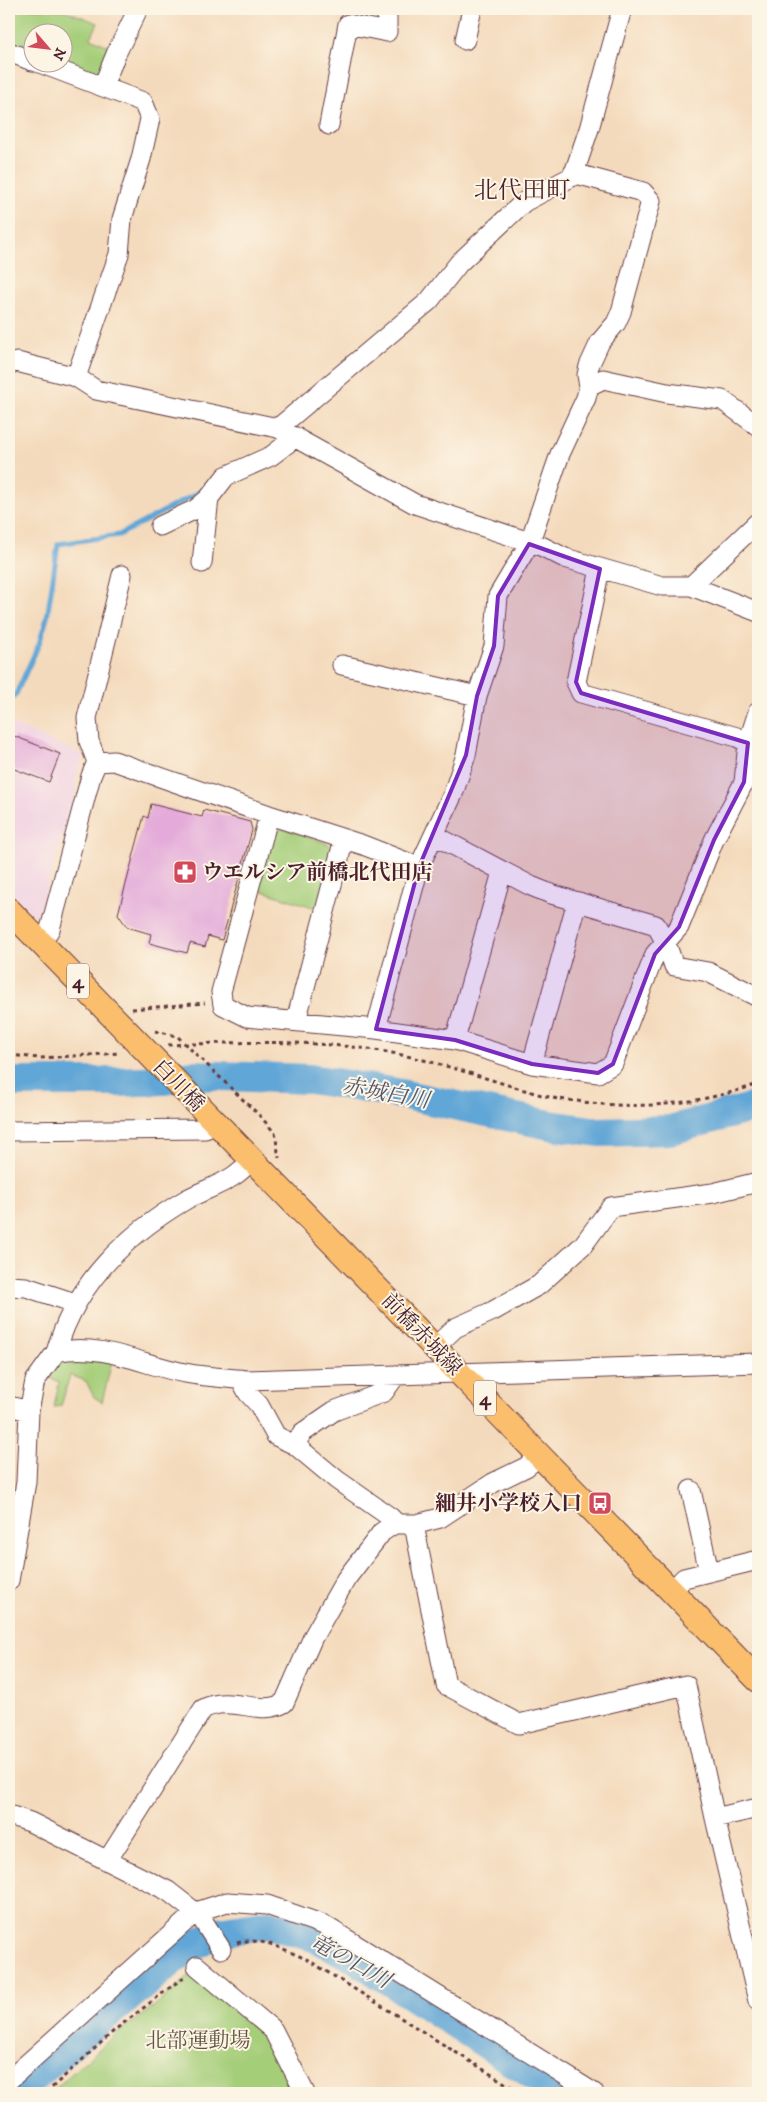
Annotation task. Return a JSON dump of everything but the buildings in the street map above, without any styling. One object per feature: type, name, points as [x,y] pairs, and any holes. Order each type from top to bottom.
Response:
[{"type":"main road","name":"4","points":[[9,910],[146,1043]]},
{"type":"main road","name":"白川橋","points":[[146,1043],[214,1121]]},
{"type":"main road","name":"前橋赤城線","points":[[214,1121],[758,1680]]},
{"type":"street","points":[[103,86],[138,9]]},
{"type":"street","points":[[329,125],[348,24],[387,32],[387,9]]},
{"type":"street","points":[[466,40],[472,9]]},
{"type":"street","points":[[278,428],[429,300],[459,262],[524,202],[572,176],[588,129],[622,9]]},
{"type":"street","points":[[9,52],[22,57]]},
{"type":"street","points":[[64,72],[143,102],[150,119],[141,159],[122,218],[119,254],[76,377]]},
{"type":"street","points":[[376,1029],[418,867],[460,776],[466,755],[477,696],[494,646],[498,596],[529,544],[560,454],[589,386],[587,375],[589,366],[600,342],[616,323],[621,312],[651,201],[642,192],[573,173]]},
{"type":"street","points":[[9,364],[17,362],[76,377],[96,390],[278,428],[415,504],[600,569],[662,586],[691,586],[758,612]]},
{"type":"street","points":[[589,386],[603,379],[667,393],[722,400],[758,426]]},
{"type":"street","points":[[160,526],[196,509],[209,498],[226,476],[271,456],[296,437]]},
{"type":"street","points":[[202,564],[209,498]]},
{"type":"street","points":[[691,586],[758,522]]},
{"type":"street","points":[[600,569],[576,682],[581,693],[738,737],[748,743]]},
{"type":"street","points":[[41,943],[50,929],[94,769],[87,718],[122,575]]},
{"type":"street","points":[[342,665],[477,696]]},
{"type":"street","points":[[269,816],[221,992],[221,1001],[226,1008],[248,1017],[376,1029],[455,1040],[532,1064],[598,1073],[613,1064],[655,954],[679,927],[714,840],[744,782],[748,743],[758,712]]},
{"type":"street","points":[[94,769],[114,761],[269,816],[344,839],[418,867]]},
{"type":"street","points":[[434,835],[502,872],[551,894],[656,925],[666,943],[674,966],[708,972],[758,998]]},
{"type":"street","points":[[296,1021],[344,839]]},
{"type":"street","points":[[455,1040],[502,872]]},
{"type":"street","points":[[532,1064],[574,912],[580,902]]},
{"type":"street","points":[[9,1131],[205,1129],[214,1121]]},
{"type":"street","points":[[9,1581],[26,1482],[30,1411],[35,1381],[56,1352],[75,1303],[96,1275],[123,1245],[187,1199],[232,1177],[252,1160]]},
{"type":"street","points":[[435,1347],[455,1328],[493,1311],[538,1285],[583,1245],[611,1207],[714,1193],[758,1182]]},
{"type":"street","points":[[9,1286],[26,1287],[75,1303]]},
{"type":"street","points":[[56,1352],[69,1349],[108,1352],[185,1373],[241,1380],[758,1363]]},
{"type":"street","points":[[295,1445],[302,1433],[334,1411],[384,1392],[396,1375]]},
{"type":"street","points":[[241,1380],[248,1393],[259,1405],[276,1436],[295,1445],[337,1480],[390,1517],[405,1524]]},
{"type":"street","points":[[9,1406],[30,1411]]},
{"type":"street","points":[[107,1861],[203,1709],[223,1702],[274,1708],[284,1703],[313,1637],[346,1579],[382,1532],[405,1524],[440,1518],[493,1483],[526,1467],[540,1455]]},
{"type":"street","points":[[691,1490],[709,1572]]},
{"type":"street","points":[[405,1524],[446,1685],[519,1724],[686,1685],[758,2001]]},
{"type":"street","points":[[672,1591],[684,1578],[758,1560]]},
{"type":"street","points":[[715,1818],[758,1808]]},
{"type":"street","points":[[9,1815],[30,1822],[168,1892],[198,1914],[219,1946]]},
{"type":"street","points":[[9,2080],[198,1914],[227,1902],[267,1905],[324,1925],[594,2093]]},
{"type":"street","points":[[197,1966],[274,2030],[305,2093]]},
{"type":"path","points":[[127,1009],[186,1006],[221,1001]]},
{"type":"path","points":[[9,1056],[39,1058],[111,1054],[177,1036],[260,1116],[275,1133],[280,1166]]},
{"type":"path","points":[[146,1043],[186,1044],[268,1041],[392,1053],[508,1084],[550,1098],[600,1104],[642,1106],[687,1103],[722,1096],[758,1084]]},
{"type":"path","points":[[219,1946],[246,1940],[276,1947],[308,1960],[521,2093]]},
{"type":"path","points":[[46,2093],[116,2029],[197,1966]]},
{"type":"highlighted area","points":[[529,544],[600,569],[576,682],[581,693],[748,743],[744,782],[714,840],[679,927],[655,954],[613,1064],[598,1073],[532,1064],[455,1040],[376,1029],[419,867],[466,755],[477,696],[494,646],[498,596]]},
{"type":"shaded area","points":[[12,724],[81,754],[83,758],[75,780],[77,787],[39,913],[32,914],[9,892],[9,734]]},
{"type":"green space","points":[[9,9],[61,9],[98,23],[91,38],[110,47],[97,79],[72,67],[72,22],[22,22],[22,50],[9,45]]},
{"type":"green space","points":[[282,828],[329,844],[333,848],[319,909],[256,889],[271,836]]},
{"type":"green space","points":[[113,1357],[102,1402],[94,1397],[86,1381],[70,1375],[61,1406],[54,1407],[59,1382],[45,1375],[64,1358]]},
{"type":"green space","name":"北部運動場","points":[[197,1970],[271,2031],[301,2093],[50,2093],[117,2033],[152,2008]]},
{"type":"waterway","points":[[9,703],[16,694],[39,644],[47,618],[58,544],[119,535],[200,492],[208,483]]},
{"type":"waterway","name":"赤城白川","points":[[9,1082],[117,1082],[165,1080],[192,1075],[310,1079],[391,1092],[550,1125],[599,1132],[670,1130],[758,1106]]},
{"type":"waterway","name":"竜の口川","points":[[17,2093],[70,2045],[186,1950],[218,1932],[269,1924],[314,1937],[356,1959],[561,2093]]},
{"type":"place","name":"ウエルシア前橋北代田店","points":[[185,872]]},
{"type":"place","name":"細井小学校入口","points":[[600,1503]]},
{"type":"district","name":"北代田町","points":[[522,190]]}]
